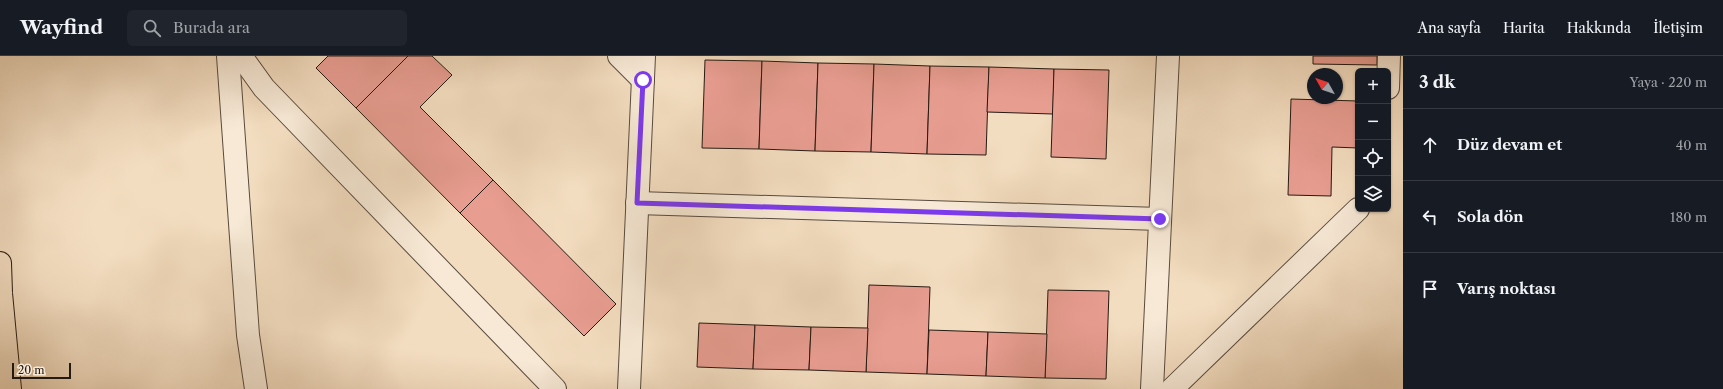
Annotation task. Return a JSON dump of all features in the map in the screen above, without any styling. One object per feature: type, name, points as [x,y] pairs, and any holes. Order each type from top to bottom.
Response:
[{"type":"highway","points":[[0,263],[1,293],[10,389]]},
{"type":"street","points":[[228,56],[248,335],[256,389]]},
{"type":"street","points":[[241,56],[264,88],[555,389]]},
{"type":"street","points":[[620,56],[643,80]]},
{"type":"street","points":[[629,389],[644,56]]},
{"type":"street","points":[[1152,389],[1168,56]]},
{"type":"street","points":[[1389,68],[1390,56]]},
{"type":"street","points":[[637,203],[1160,219]]},
{"type":"street","points":[[1172,389],[1355,212]]},
{"type":"building","points":[[328,56],[408,56],[356,108],[316,68]]},
{"type":"building","points":[[408,56],[432,56],[452,75],[420,107],[493,180],[460,213],[356,108]]},
{"type":"building","points":[[1313,56],[1377,56],[1377,65],[1313,64]]},
{"type":"building","points":[[705,60],[762,61],[759,149],[702,148]]},
{"type":"building","points":[[762,61],[818,63],[815,151],[759,149]]},
{"type":"building","points":[[818,63],[874,64],[871,152],[815,151]]},
{"type":"building","points":[[874,64],[930,66],[927,154],[871,152]]},
{"type":"building","points":[[930,66],[989,67],[986,155],[927,154]]},
{"type":"building","points":[[989,67],[1054,69],[1053,114],[987,112]]},
{"type":"building","points":[[1054,69],[1109,70],[1106,159],[1051,157]]},
{"type":"building","points":[[1291,99],[1307,99],[1307,104],[1343,104],[1343,101],[1355,101],[1355,148],[1332,147],[1331,196],[1288,195]]},
{"type":"building","points":[[493,180],[616,304],[584,336],[460,213]]},
{"type":"building","points":[[869,285],[930,287],[927,374],[866,372]]},
{"type":"building","points":[[1048,290],[1109,291],[1106,379],[1045,378]]},
{"type":"building","points":[[699,323],[755,325],[753,369],[697,367]]},
{"type":"building","points":[[755,325],[811,327],[809,370],[753,369]]},
{"type":"building","points":[[811,327],[868,328],[866,372],[809,370]]},
{"type":"building","points":[[929,330],[988,332],[986,376],[927,374]]},
{"type":"building","points":[[988,332],[1047,334],[1045,378],[986,376]]},
{"type":"route","points":[[643,80],[637,203],[1160,219]]}]
